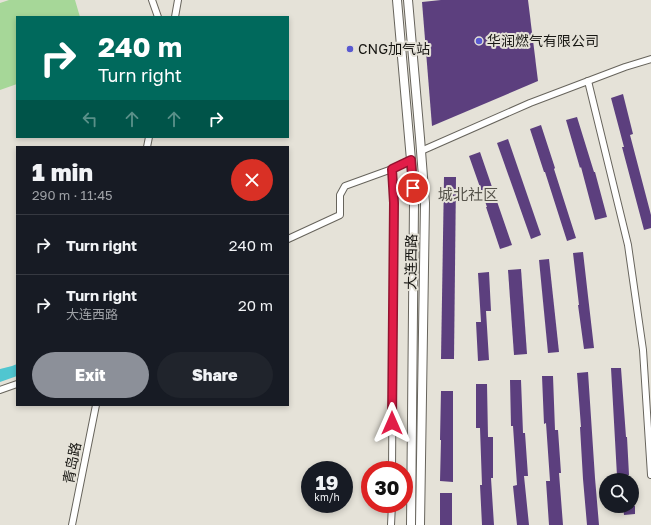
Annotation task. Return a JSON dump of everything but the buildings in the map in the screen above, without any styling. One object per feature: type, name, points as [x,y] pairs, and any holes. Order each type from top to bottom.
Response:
[{"type":"main road","name":"大连西路","points":[[397,0],[414,203],[411,525]]},
{"type":"main road","name":"大连西路","points":[[408,0],[425,203],[420,525]]},
{"type":"street","points":[[152,0],[158,16]]},
{"type":"street","points":[[175,16],[178,0]]},
{"type":"street","points":[[421,151],[530,103],[625,67],[651,59]]},
{"type":"street","points":[[588,81],[628,245],[643,350],[650,436],[651,475]]},
{"type":"street","points":[[289,239],[340,215],[340,195],[345,186],[392,169],[411,160]]},
{"type":"street","points":[[392,169],[394,211],[392,461]]},
{"type":"street","points":[[0,390],[16,384]]},
{"type":"street","name":"青岛路","points":[[72,525],[96,406]]},
{"type":"street","points":[[391,525],[392,513]]},
{"type":"green space","points":[[9,0],[75,0],[80,16],[16,16],[16,84],[0,90],[0,3]]},
{"type":"water","points":[[16,364],[16,376],[0,382],[0,369]]},
{"type":"place","name":"华润燃气有限公司","points":[[479,41]]},
{"type":"place","name":"CNG加气站","points":[[350,49]]},
{"type":"district","name":"城北社区","points":[[468,195]]},
{"type":"route","points":[[392,423],[394,203],[392,169],[411,160],[413,188]]}]
